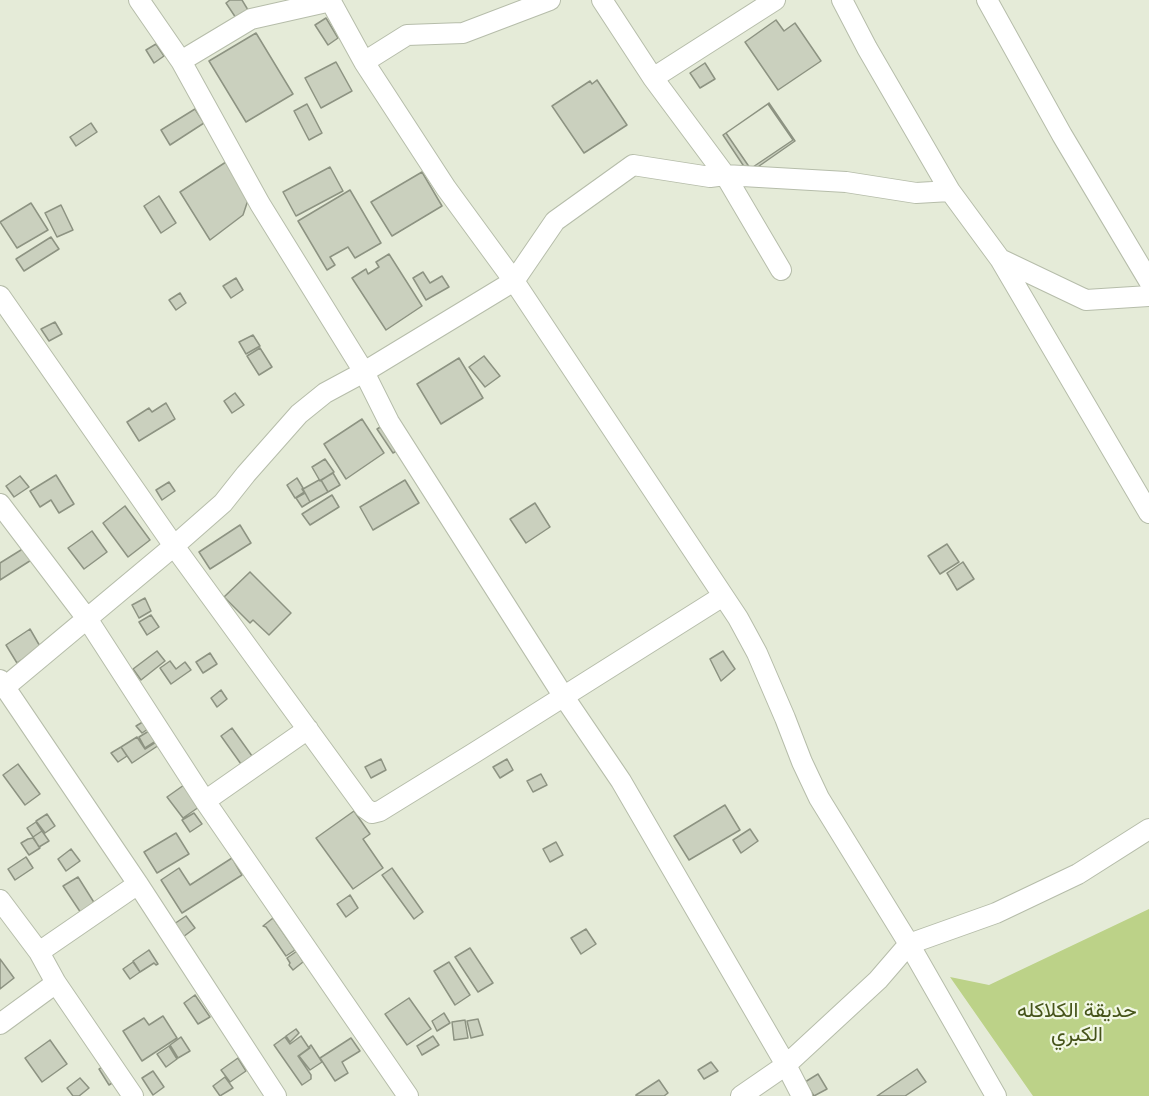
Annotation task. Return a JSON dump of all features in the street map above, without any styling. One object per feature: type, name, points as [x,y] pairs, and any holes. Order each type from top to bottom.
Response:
[{"type":"street","points":[[139,0],[181,61],[260,204],[364,372],[389,422],[564,697],[621,781],[802,1096]]},
{"type":"street","points":[[364,62],[407,35],[463,33],[550,0]]},
{"type":"street","points":[[602,0],[653,78],[725,176],[782,270]]},
{"type":"street","points":[[653,78],[775,0]]},
{"type":"street","points":[[842,0],[867,48],[950,191],[1000,260],[1149,513]]},
{"type":"street","points":[[987,0],[1062,135],[1149,281]]},
{"type":"street","points":[[181,61],[251,20],[331,1],[364,62],[446,188],[514,281],[738,618],[757,653],[819,798],[909,944],[996,1096]]},
{"type":"street","points":[[276,1096],[138,884],[3,684],[88,620],[223,503],[299,414],[325,393],[364,372],[514,281],[555,221],[633,165],[710,177],[846,182],[916,193],[950,191]]},
{"type":"street","points":[[1000,260],[1086,300],[1149,296]]},
{"type":"street","points":[[0,296],[174,546],[365,808],[372,813],[380,811],[723,596]]},
{"type":"street","points":[[0,504],[88,620],[205,801],[408,1096]]},
{"type":"street","points":[[205,801],[308,729]]},
{"type":"street","points":[[741,1096],[786,1065],[878,980],[909,944],[996,913],[1068,879],[1149,829]]},
{"type":"street","points":[[39,952],[138,884]]},
{"type":"street","points":[[0,900],[39,952],[56,983],[133,1096]]},
{"type":"street","points":[[0,1024],[56,983]]},
{"type":"green space","name":"حديقة الكلاكله الكبري","points":[[1149,909],[1149,1096],[1033,1096],[950,977],[989,985]]},
{"type":"building","points":[[230,0],[242,0],[248,10],[236,18],[226,3]]},
{"type":"building","points":[[326,18],[338,38],[328,45],[315,25]]},
{"type":"building","points":[[776,20],[784,31],[795,23],[821,61],[778,90],[745,42]]},
{"type":"building","points":[[256,33],[293,94],[246,122],[209,61]]},
{"type":"building","points":[[156,44],[164,56],[154,63],[146,50]]},
{"type":"building","points":[[336,62],[352,91],[321,108],[305,78]]},
{"type":"building","points":[[705,63],[715,79],[700,88],[690,73]]},
{"type":"building","points":[[597,80],[627,125],[584,153],[552,106],[590,81],[592,84]]},
{"type":"building","points":[[769,103],[795,141],[752,171],[726,133]]},
{"type":"building","points":[[307,104],[322,133],[309,140],[294,111]]},
{"type":"building","points":[[768,104],[793,140],[747,171],[723,135]]},
{"type":"building","points":[[195,109],[204,123],[170,145],[161,130]]},
{"type":"building","points":[[91,123],[97,132],[76,146],[70,137]]},
{"type":"building","points":[[229,160],[249,197],[243,215],[210,240],[180,192]]},
{"type":"building","points":[[330,167],[343,191],[296,216],[283,192]]},
{"type":"building","points":[[422,172],[442,206],[392,236],[371,202]]},
{"type":"building","points":[[350,190],[381,243],[355,258],[348,247],[330,257],[335,265],[327,270],[298,221]]},
{"type":"building","points":[[159,196],[176,223],[161,233],[144,206]]},
{"type":"building","points":[[31,203],[48,230],[17,248],[0,222]]},
{"type":"building","points":[[61,205],[73,230],[57,237],[45,213]]},
{"type":"building","points":[[51,237],[59,249],[24,271],[16,259]]},
{"type":"building","points":[[389,254],[422,306],[386,330],[352,278],[366,269],[368,274],[379,267],[376,262]]},
{"type":"building","points":[[423,272],[430,283],[442,276],[449,287],[426,300],[413,278]]},
{"type":"building","points":[[236,278],[243,290],[231,298],[223,286]]},
{"type":"building","points":[[180,293],[186,303],[176,310],[169,300]]},
{"type":"building","points":[[55,322],[62,334],[49,341],[41,329]]},
{"type":"building","points":[[253,335],[260,346],[246,354],[239,342]]},
{"type":"building","points":[[260,348],[272,367],[259,375],[247,356]]},
{"type":"building","points":[[484,356],[500,376],[485,387],[469,367]]},
{"type":"building","points":[[459,358],[483,398],[441,424],[417,384]]},
{"type":"building","points":[[235,393],[244,405],[232,413],[224,401]]},
{"type":"building","points":[[166,403],[175,419],[139,441],[127,422],[149,408],[152,412]]},
{"type":"building","points":[[362,419],[384,453],[346,479],[324,444]]},
{"type":"building","points":[[389,422],[405,446],[393,453],[377,429]]},
{"type":"building","points":[[325,459],[334,472],[320,481],[312,467]]},
{"type":"building","points":[[333,473],[340,485],[328,492],[321,480]]},
{"type":"building","points":[[56,475],[74,504],[59,513],[51,500],[40,507],[30,491]]},
{"type":"building","points":[[20,476],[29,487],[14,497],[6,486]]},
{"type":"building","points":[[297,478],[304,492],[295,498],[287,485]]},
{"type":"building","points":[[319,480],[328,492],[310,502],[303,489]]},
{"type":"building","points":[[405,480],[419,503],[373,530],[360,507]]},
{"type":"building","points":[[169,482],[175,491],[162,500],[156,490]]},
{"type":"building","points":[[305,493],[310,502],[302,507],[296,498]]},
{"type":"building","points":[[332,495],[339,507],[310,525],[302,514]]},
{"type":"building","points":[[535,503],[550,527],[526,543],[510,519]]},
{"type":"building","points":[[125,506],[150,540],[128,557],[103,523]]},
{"type":"building","points":[[240,525],[251,543],[210,569],[199,552]]},
{"type":"building","points":[[92,531],[107,552],[84,569],[68,548]]},
{"type":"building","points":[[947,544],[959,562],[940,574],[928,556]]},
{"type":"building","points":[[29,545],[36,557],[0,580],[0,563]]},
{"type":"building","points":[[963,562],[974,579],[957,590],[947,573]]},
{"type":"building","points":[[250,572],[291,613],[269,635],[253,620],[250,623],[224,597]]},
{"type":"building","points":[[145,598],[151,611],[139,618],[132,605]]},
{"type":"building","points":[[151,615],[159,627],[147,635],[139,622]]},
{"type":"building","points":[[30,629],[41,648],[17,663],[6,645]]},
{"type":"building","points":[[157,651],[165,661],[141,680],[133,669]]},
{"type":"building","points":[[723,651],[735,669],[721,681],[710,659]]},
{"type":"building","points":[[210,653],[217,664],[203,673],[196,662]]},
{"type":"building","points":[[170,661],[176,669],[185,662],[191,670],[171,684],[160,668]]},
{"type":"building","points":[[221,690],[227,699],[217,707],[211,698]]},
{"type":"building","points":[[146,720],[151,727],[142,733],[136,726]]},
{"type":"building","points":[[232,728],[257,763],[246,771],[221,736]]},
{"type":"building","points":[[149,731],[156,741],[145,748],[139,737]]},
{"type":"building","points":[[137,737],[145,749],[156,742],[159,745],[132,763],[121,747]]},
{"type":"building","points":[[121,747],[127,756],[118,762],[111,753]]},
{"type":"building","points":[[381,759],[386,770],[371,778],[365,767]]},
{"type":"building","points":[[507,759],[513,770],[500,778],[493,767]]},
{"type":"building","points":[[18,764],[40,794],[25,805],[3,775]]},
{"type":"building","points":[[541,774],[547,785],[533,792],[527,781]]},
{"type":"building","points":[[184,785],[199,807],[183,818],[167,797]]},
{"type":"building","points":[[725,805],[740,830],[689,860],[674,836]]},
{"type":"building","points":[[354,811],[370,834],[363,839],[383,868],[353,889],[316,838]]},
{"type":"building","points":[[194,813],[202,824],[190,832],[182,820]]},
{"type":"building","points":[[47,814],[55,826],[45,833],[36,821]]},
{"type":"building","points":[[36,822],[42,831],[33,837],[27,828]]},
{"type":"building","points":[[750,829],[758,841],[741,853],[733,840]]},
{"type":"building","points":[[42,831],[49,841],[39,847],[33,837]]},
{"type":"building","points":[[176,833],[189,854],[157,873],[144,852]]},
{"type":"building","points":[[33,838],[40,848],[29,855],[21,843]]},
{"type":"building","points":[[556,842],[563,855],[550,862],[543,849]]},
{"type":"building","points":[[71,849],[80,861],[66,871],[58,859]]},
{"type":"building","points":[[26,857],[33,868],[15,880],[8,869]]},
{"type":"building","points":[[232,858],[242,875],[182,913],[161,880],[179,868],[190,885]]},
{"type":"building","points":[[392,868],[423,912],[414,919],[382,875]]},
{"type":"building","points":[[78,877],[95,904],[81,913],[63,886]]},
{"type":"building","points":[[350,895],[358,908],[346,917],[337,904]]},
{"type":"building","points":[[186,916],[195,928],[183,937],[174,924]]},
{"type":"building","points":[[273,918],[295,950],[286,956],[263,926]]},
{"type":"building","points":[[586,929],[596,944],[581,954],[571,938]]},
{"type":"building","points":[[470,948],[493,983],[478,992],[455,957]]},
{"type":"building","points":[[149,950],[158,964],[154,963],[140,972],[133,961]]},
{"type":"building","points":[[297,951],[303,962],[293,970],[287,958]]},
{"type":"building","points":[[0,959],[14,978],[0,989]]},
{"type":"building","points":[[133,962],[140,972],[130,979],[123,969]]},
{"type":"building","points":[[449,962],[470,995],[455,1005],[434,971]]},
{"type":"building","points":[[195,995],[210,1017],[198,1024],[184,1003]]},
{"type":"building","points":[[409,998],[431,1029],[407,1045],[385,1014]]},
{"type":"building","points":[[444,1013],[450,1023],[437,1031],[432,1021]]},
{"type":"building","points":[[163,1016],[177,1038],[142,1061],[123,1031],[144,1018],[149,1025]]},
{"type":"building","points":[[478,1019],[483,1035],[471,1038],[467,1021]]},
{"type":"building","points":[[465,1020],[468,1038],[454,1040],[452,1022]]},
{"type":"building","points":[[296,1029],[299,1033],[290,1042],[286,1036]]},
{"type":"building","points":[[301,1036],[309,1048],[298,1056],[311,1075],[311,1079],[302,1085],[274,1045],[285,1037],[290,1044]]},
{"type":"building","points":[[433,1036],[439,1045],[422,1055],[417,1046]]},
{"type":"building","points":[[181,1037],[190,1051],[178,1058],[170,1045]]},
{"type":"building","points":[[351,1038],[360,1051],[342,1062],[348,1073],[335,1081],[320,1058]]},
{"type":"building","points":[[50,1040],[67,1064],[42,1082],[25,1058]]},
{"type":"building","points":[[311,1045],[322,1062],[310,1070],[299,1056]]},
{"type":"building","points":[[169,1046],[177,1059],[166,1067],[157,1054]]},
{"type":"building","points":[[238,1058],[246,1071],[230,1082],[221,1070]]},
{"type":"building","points":[[109,1062],[120,1078],[109,1085],[99,1069]]},
{"type":"building","points":[[711,1062],[718,1071],[704,1079],[698,1070]]},
{"type":"building","points":[[917,1069],[926,1082],[905,1096],[877,1096]]},
{"type":"building","points":[[153,1071],[164,1087],[153,1095],[142,1078]]},
{"type":"building","points":[[818,1074],[827,1089],[814,1096],[805,1082]]},
{"type":"building","points":[[225,1077],[233,1088],[220,1096],[213,1086]]},
{"type":"building","points":[[80,1078],[89,1088],[79,1096],[73,1096],[67,1088]]},
{"type":"building","points":[[659,1080],[668,1093],[664,1096],[636,1096],[636,1095]]}]
